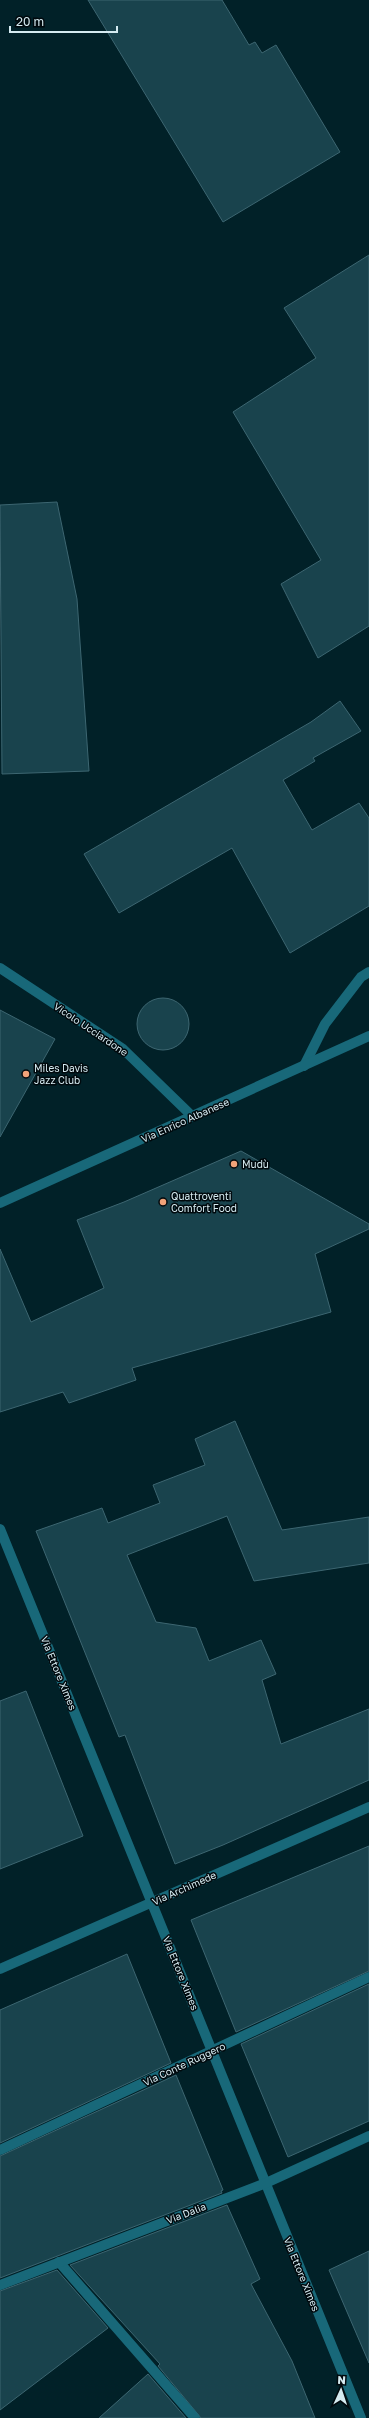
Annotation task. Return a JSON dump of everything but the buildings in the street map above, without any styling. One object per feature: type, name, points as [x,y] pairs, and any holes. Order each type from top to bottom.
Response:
[{"type":"street","name":"Vicolo Ucciardone","points":[[0,968],[123,1049],[192,1116]]},
{"type":"street","points":[[304,1066],[325,1024],[361,977],[369,972]]},
{"type":"street","name":"Via Enrico Albanese","points":[[0,1203],[369,1036]]},
{"type":"street","name":"Via Ettore Ximes","points":[[0,1529],[361,2418]]},
{"type":"street","name":"Via Archimede","points":[[0,1969],[369,1807]]},
{"type":"street","name":"Via Conte Ruggero","points":[[0,2150],[369,1977]]},
{"type":"street","name":"Via Dalia","points":[[0,2285],[266,2183],[369,2136]]},
{"type":"street","points":[[59,2262],[195,2418]]},
{"type":"place","name":"Miles Davis Jazz Club","points":[[26,1074]]},
{"type":"place","name":"Mudù","points":[[234,1164]]},
{"type":"place","name":"Quattroventi Comfort Food","points":[[163,1202]]}]
